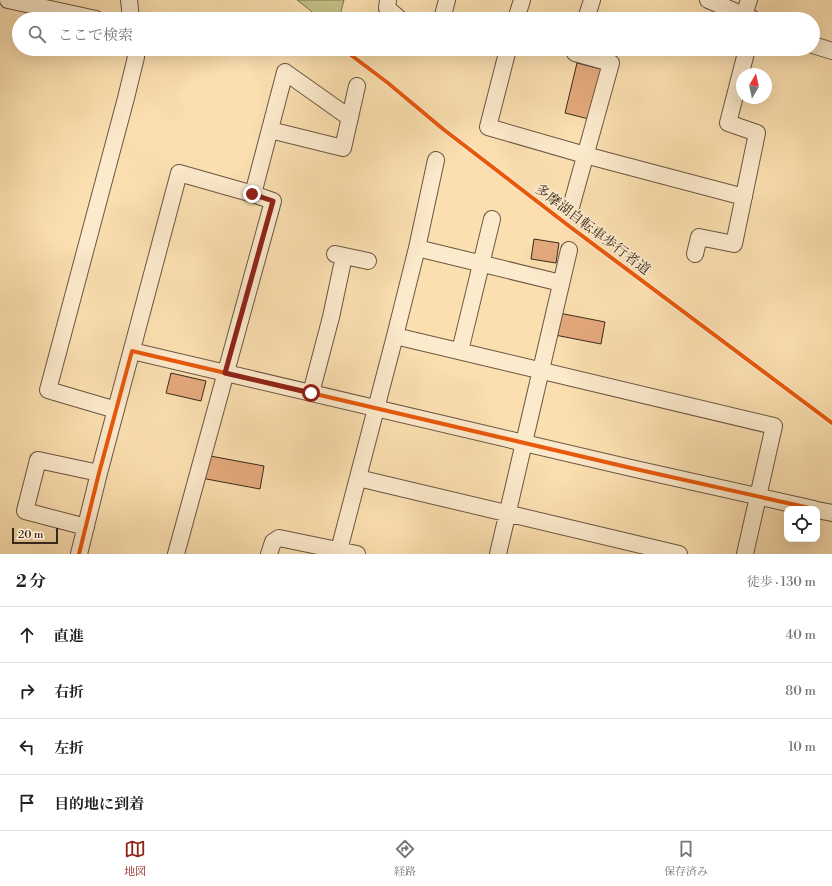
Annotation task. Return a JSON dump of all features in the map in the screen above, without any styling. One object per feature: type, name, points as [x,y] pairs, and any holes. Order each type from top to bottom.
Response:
[{"type":"street","points":[[8,0],[64,12]]},
{"type":"street","points":[[129,0],[130,12]]},
{"type":"street","points":[[388,0],[387,8],[392,12]]},
{"type":"street","points":[[444,12],[447,0]]},
{"type":"street","points":[[518,12],[522,0]]},
{"type":"street","points":[[588,12],[592,0]]},
{"type":"street","points":[[708,0],[736,12]]},
{"type":"street","points":[[748,12],[749,0]]},
{"type":"street","points":[[820,47],[832,51]]},
{"type":"street","points":[[116,410],[48,390],[126,98],[136,56]]},
{"type":"street","points":[[506,56],[488,127],[585,155],[744,196]]},
{"type":"street","points":[[570,207],[611,63],[586,56]]},
{"type":"street","points":[[695,254],[699,237],[734,244],[757,133],[728,123],[745,56]]},
{"type":"street","points":[[252,194],[286,72],[350,118]]},
{"type":"street","points":[[270,130],[343,148],[357,86]]},
{"type":"street","points":[[339,550],[377,408],[417,248],[436,160]]},
{"type":"street","points":[[79,554],[99,473],[179,173],[273,201],[176,554]]},
{"type":"street","points":[[460,352],[492,218]]},
{"type":"street","points":[[417,248],[562,283]]},
{"type":"street","points":[[498,554],[570,250]]},
{"type":"street","points":[[311,393],[331,318],[339,255],[368,261]]},
{"type":"street","points":[[395,336],[774,426],[745,554]]},
{"type":"street","points":[[132,351],[800,506]]},
{"type":"street","points":[[86,527],[25,511],[38,460],[99,473]]},
{"type":"street","points":[[358,478],[679,554]]},
{"type":"street","points":[[820,511],[832,513]]},
{"type":"street","points":[[269,554],[274,542],[279,538],[357,554]]},
{"type":"shaded area","points":[[297,0],[344,0],[341,12],[312,12]]},
{"type":"building","points":[[577,63],[601,69],[589,119],[565,113]]},
{"type":"building","points":[[534,239],[559,243],[556,263],[531,259]]},
{"type":"building","points":[[559,313],[605,322],[601,344],[555,335]]},
{"type":"building","points":[[171,373],[206,381],[201,401],[166,393]]},
{"type":"building","points":[[205,455],[264,466],[260,489],[201,478]]},
{"type":"cycle path","name":"多摩湖自転車歩行者道","points":[[352,56],[388,83],[443,129],[569,226],[832,423]]},
{"type":"cycle path","points":[[79,554],[132,351],[631,468],[801,506]]},
{"type":"route","points":[[252,194],[273,201],[225,373],[311,393]]}]
